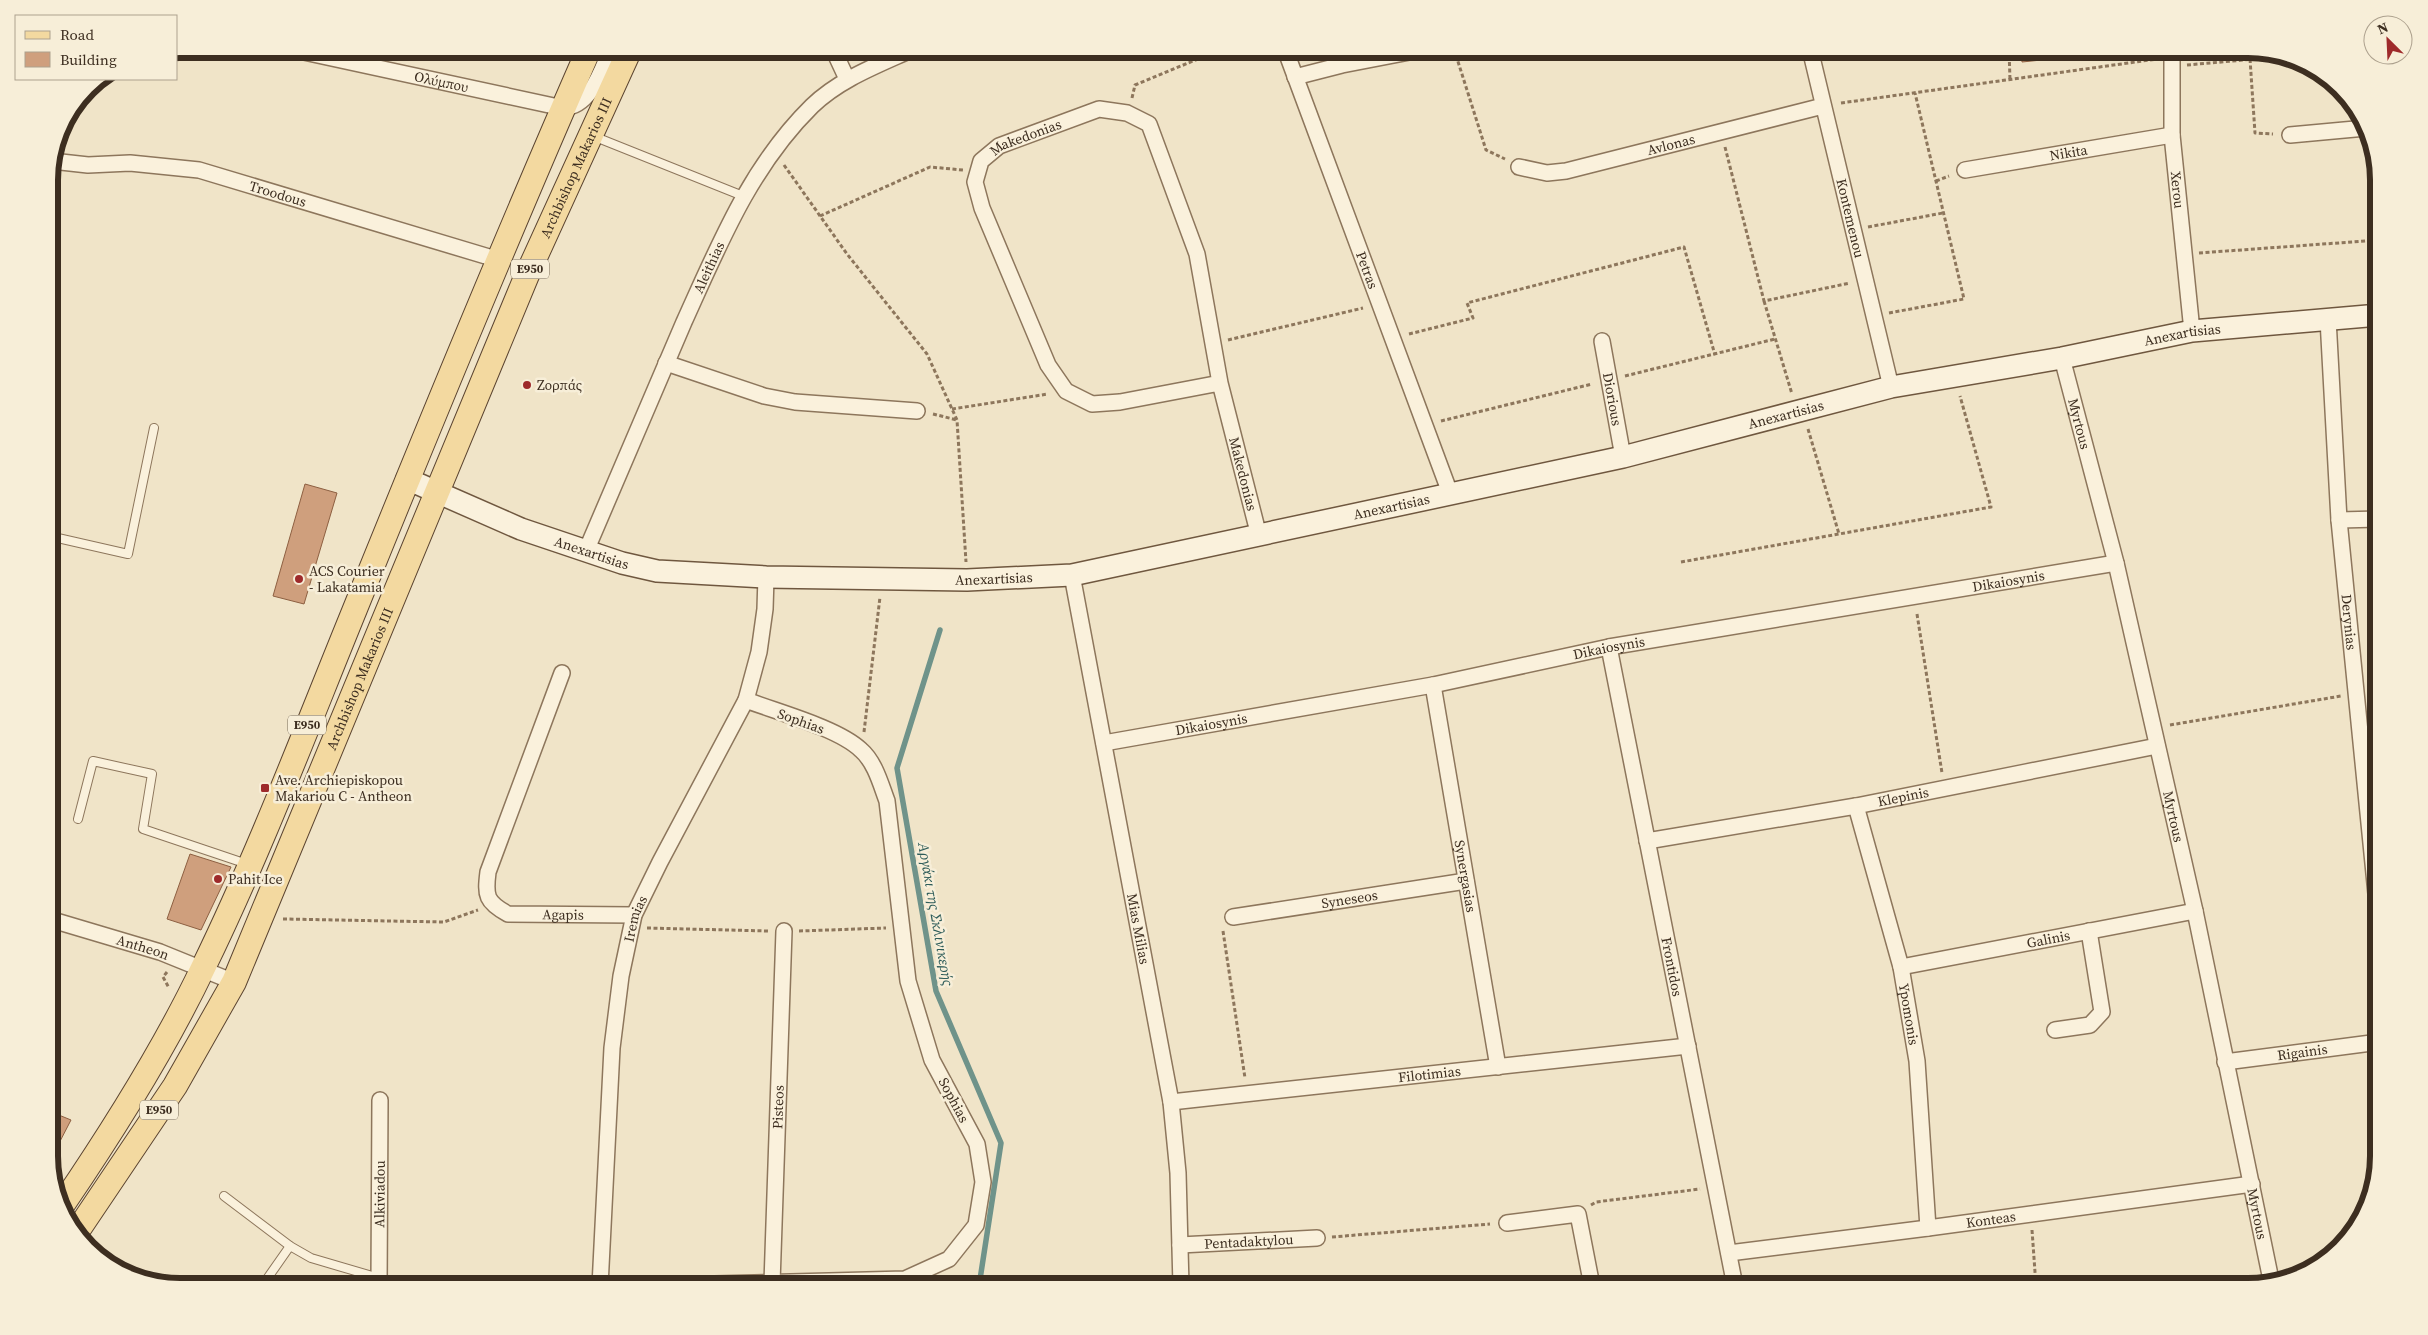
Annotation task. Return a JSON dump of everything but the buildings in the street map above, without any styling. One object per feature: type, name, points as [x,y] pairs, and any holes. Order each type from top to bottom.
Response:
[{"type":"main road","name":"E950","points":[[66,1200],[100,1149],[156,1056],[203,970],[249,865],[407,479],[585,58]]},
{"type":"main road","name":"Archbishop Makarios III","points":[[81,1226],[175,1086],[234,982],[528,275],[626,58]]},
{"type":"street","name":"Ολύμπου","points":[[332,58],[563,108]]},
{"type":"street","points":[[563,108],[578,104],[589,93],[606,58]]},
{"type":"street","points":[[837,58],[847,80]]},
{"type":"street","name":"Aleithias","points":[[586,551],[666,363],[743,196],[773,149],[813,105],[847,80],[894,58]]},
{"type":"street","name":"Petras","points":[[1288,58],[1450,493]]},
{"type":"street","points":[[1295,77],[1379,58]]},
{"type":"street","name":"Kontemenou","points":[[1812,58],[1891,387]]},
{"type":"street","name":"Xerou","points":[[2172,58],[2172,135],[2192,331]]},
{"type":"street","name":"Avlonas","points":[[1519,167],[1547,173],[1566,172],[1823,106]]},
{"type":"street","name":"Makedonias","points":[[1220,384],[1120,402],[1092,404],[1066,391],[1048,365],[982,208],[975,182],[981,161],[999,146],[1098,109],[1127,113],[1149,124],[1197,254],[1220,384],[1259,536]]},
{"type":"street","points":[[2290,135],[2359,129]]},
{"type":"street","name":"Nikita","points":[[1965,170],[2172,135]]},
{"type":"street","name":"Troodous","points":[[59,162],[88,165],[138,164],[199,170],[499,260]]},
{"type":"street","name":"Anexartisias","points":[[407,479],[521,530],[657,571],[766,577],[967,580],[1072,575],[1623,457],[1891,387],[2062,358],[2192,331],[2370,316]]},
{"type":"street","name":"Derynias","points":[[2328,320],[2339,520],[2370,818]]},
{"type":"street","name":"Diorious","points":[[1602,341],[1623,457]]},
{"type":"street","name":"Myrtous","points":[[2062,358],[2116,562],[2195,912],[2270,1275]]},
{"type":"street","points":[[666,363],[764,396],[795,402],[917,411]]},
{"type":"street","points":[[2339,520],[2370,519]]},
{"type":"street","name":"Dikaiosynis","points":[[1104,743],[1433,685],[1609,647],[2116,562]]},
{"type":"street","name":"Mias Milias","points":[[1072,575],[1171,1102],[1178,1173],[1181,1278]]},
{"type":"street","name":"Iremias","points":[[600,1278],[612,1048],[621,976],[634,915],[746,700],[759,652],[765,609],[766,577]]},
{"type":"street","name":"Frontidos","points":[[1609,647],[1733,1278]]},
{"type":"street","points":[[492,905],[486,890],[488,872],[562,674]]},
{"type":"street","name":"Synergasias","points":[[1433,685],[1498,1066]]},
{"type":"street","name":"Sophias","points":[[746,700],[837,734],[862,750],[877,774],[886,801],[908,981],[932,1060],[977,1144],[984,1182],[976,1225],[949,1259],[907,1278]]},
{"type":"street","name":"Klepinis","points":[[1647,841],[1856,806],[2157,746]]},
{"type":"street","name":"Ypomonis","points":[[1856,806],[1901,967],[1917,1061],[1928,1228]]},
{"type":"street","name":"Syneseos","points":[[1233,917],[1466,881]]},
{"type":"street","name":"Agapis","points":[[492,905],[508,914],[634,915]]},
{"type":"street","name":"Galinis","points":[[1901,967],[2195,912]]},
{"type":"street","name":"Antheon","points":[[58,921],[160,952],[234,982]]},
{"type":"street","name":"Pisteos","points":[[772,1278],[784,931]]},
{"type":"street","points":[[2055,1030],[2090,1024],[2102,1012],[2089,932]]},
{"type":"street","name":"Rigainis","points":[[2225,1062],[2370,1043]]},
{"type":"street","name":"Filotimias","points":[[1171,1102],[1688,1046]]},
{"type":"street","name":"Alkiviadou","points":[[379,1278],[380,1100]]},
{"type":"street","name":"Konteas","points":[[1728,1253],[2252,1184]]},
{"type":"street","points":[[1507,1223],[1578,1214],[1590,1278]]},
{"type":"street","name":"Pentadaktylou","points":[[1180,1245],[1317,1238]]},
{"type":"lane","points":[[591,135],[743,196]]},
{"type":"lane","points":[[58,538],[128,554],[154,428]]},
{"type":"lane","points":[[78,819],[93,761],[152,774],[143,829],[249,865]]},
{"type":"lane","points":[[224,1196],[290,1246],[311,1258],[368,1278]]},
{"type":"lane","points":[[268,1278],[290,1246]]},
{"type":"path","points":[[1127,113],[1136,85],[1200,58]]},
{"type":"path","points":[[1457,58],[1486,150],[1519,167]]},
{"type":"path","points":[[2009,58],[2010,80]]},
{"type":"path","points":[[1823,106],[2172,58],[2258,58]]},
{"type":"path","points":[[2250,59],[2256,133],[2290,135]]},
{"type":"path","points":[[1874,316],[1964,299],[1915,93]]},
{"type":"path","points":[[1722,132],[1775,339],[1800,410],[1839,534]]},
{"type":"path","points":[[773,149],[847,254],[927,354],[957,420],[967,580]]},
{"type":"path","points":[[820,216],[930,167],[978,171]]},
{"type":"path","points":[[1853,229],[1943,213]]},
{"type":"path","points":[[2184,254],[2370,241]]},
{"type":"path","points":[[1391,338],[1473,318],[1467,303],[1684,247],[1715,355]]},
{"type":"path","points":[[1764,301],[1865,280]]},
{"type":"path","points":[[1213,344],[1379,305]]},
{"type":"path","points":[[1424,425],[1775,339]]},
{"type":"path","points":[[1681,562],[1991,507],[1954,376]]},
{"type":"path","points":[[952,409],[1066,391]]},
{"type":"path","points":[[917,411],[957,420]]},
{"type":"path","points":[[862,750],[882,579]]},
{"type":"path","points":[[1914,596],[1944,788]]},
{"type":"path","points":[[2153,728],[2357,693]]},
{"type":"path","points":[[275,919],[444,922],[492,905]]},
{"type":"path","points":[[1233,917],[1223,930],[1248,1093]]},
{"type":"path","points":[[1578,1214],[1596,1202],[1716,1187]]},
{"type":"path","points":[[2031,1214],[2035,1278]]},
{"type":"path","points":[[1317,1238],[1507,1223]]},
{"type":"waterway","name":"Αργάκι της Σκλινικερής","points":[[940,630],[897,768],[936,991],[1001,1143],[980,1278]]},
{"type":"place","name":"Ζορπάς","points":[[527,385]]},
{"type":"place","name":"ACS Courier - Lakatamia","points":[[299,579]]},
{"type":"place","name":"Ave. Archiepiskopou Makariou C - Antheon","points":[[265,788]]},
{"type":"place","name":"Pahit Ice","points":[[218,879]]}]
